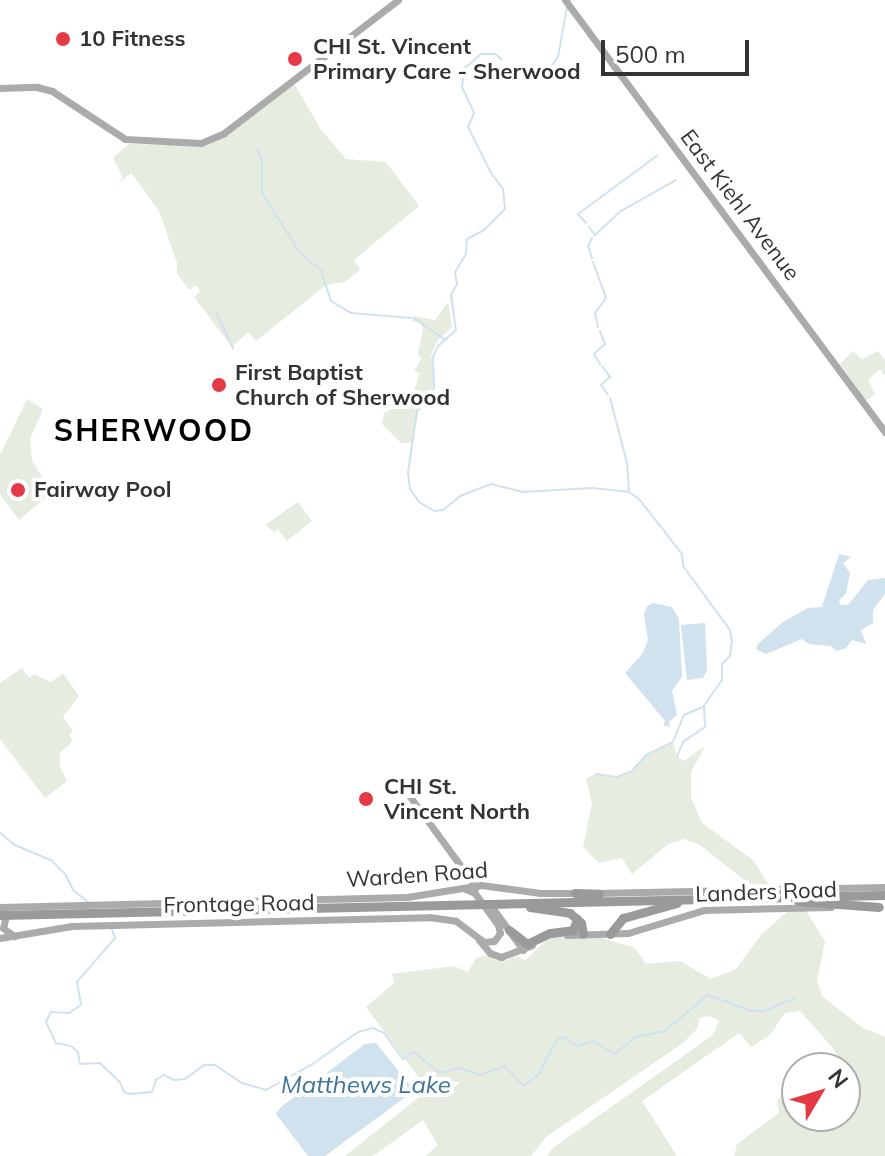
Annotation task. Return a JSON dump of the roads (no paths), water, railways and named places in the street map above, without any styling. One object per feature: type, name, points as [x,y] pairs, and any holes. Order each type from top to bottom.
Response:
[{"type":"highway","points":[[575,893],[658,899]]},
{"type":"highway","points":[[783,902],[857,893],[884,898]]},
{"type":"highway","points":[[0,918],[658,899],[764,899],[783,902],[884,898]]},
{"type":"highway","points":[[140,914],[211,909],[530,907],[764,899]]},
{"type":"highway","points":[[211,909],[277,900]]},
{"type":"highway","points":[[610,934],[622,918],[677,903]]},
{"type":"highway","points":[[530,907],[568,912],[577,919],[583,934]]},
{"type":"highway","points":[[509,930],[527,944],[550,933],[573,930],[577,919]]},
{"type":"main road","points":[[0,88],[37,87],[52,91],[125,139],[201,143],[224,133],[398,0]]},
{"type":"main road","name":"East Kiehl Avenue","points":[[565,0],[885,432]]},
{"type":"main road","points":[[409,777],[406,785],[409,795]]},
{"type":"main road","points":[[400,783],[489,905],[527,951]]},
{"type":"main road","points":[[462,886],[467,880],[466,872]]},
{"type":"main road","name":"Warden Road","points":[[0,907],[407,897],[462,886],[491,886],[540,893],[764,899],[771,888],[884,898]]},
{"type":"main road","points":[[429,893],[463,888],[475,893],[500,933],[488,943],[475,934]]},
{"type":"main road","name":"Landers Road","points":[[783,902],[884,898]]},
{"type":"main road","name":"Landers Road","points":[[475,934],[497,957],[510,956],[527,951],[549,937],[636,931],[693,912],[764,899]]},
{"type":"main road","points":[[20,907],[6,912],[3,924],[7,933],[22,937]]},
{"type":"main road","name":"Frontage Road","points":[[0,938],[22,937],[60,927],[116,924],[429,917],[460,922],[475,934]]},
{"type":"main road","points":[[0,918],[0,928]]},
{"type":"water","points":[[839,554],[851,557],[843,563],[850,573],[846,593],[839,601],[841,605],[848,605],[868,580],[885,578],[885,594],[873,610],[873,623],[861,630],[866,644],[852,640],[846,648],[837,651],[831,646],[809,644],[802,639],[766,654],[756,649],[783,622],[808,608],[822,607]]},
{"type":"water","points":[[653,603],[672,607],[679,619],[682,677],[672,691],[677,715],[669,722],[670,727],[663,725],[665,721],[625,673],[643,653],[648,640],[644,614],[647,606]]},
{"type":"water","points":[[705,623],[707,670],[703,678],[687,680],[681,625]]},
{"type":"water","name":"Matthews Lake","points":[[376,1043],[410,1085],[407,1096],[325,1156],[308,1156],[276,1114],[281,1107],[365,1044]]},
{"type":"waterway","points":[[531,81],[547,72],[558,57],[567,7]]},
{"type":"waterway","points":[[502,60],[495,54],[481,54],[464,69],[462,87],[474,113],[468,127],[491,173],[503,189],[505,209],[484,230],[467,239],[466,254],[455,272],[457,284],[451,295],[456,330],[438,346],[433,357],[434,387],[431,396],[417,411],[408,473],[410,489],[419,502],[434,511],[443,510],[460,496],[491,484],[523,492],[592,488],[629,492],[639,499],[682,554],[683,566],[730,630],[732,641],[730,656],[722,664],[722,680],[704,706],[705,727],[683,742],[677,757]]},
{"type":"waterway","points":[[257,148],[262,160],[262,193],[300,253],[321,270],[331,301],[351,313],[411,318]]},
{"type":"waterway","points":[[586,223],[578,214],[658,155]]},
{"type":"waterway","points":[[589,227],[595,235],[621,211],[676,180]]},
{"type":"waterway","points":[[592,238],[588,246],[592,258]]},
{"type":"waterway","points":[[593,262],[606,298],[595,313],[598,327]]},
{"type":"waterway","points":[[217,314],[233,349]]},
{"type":"waterway","points":[[414,318],[445,340]]},
{"type":"waterway","points":[[600,331],[605,344],[594,354],[600,364]]},
{"type":"waterway","points":[[602,366],[610,377],[601,385],[608,395]]},
{"type":"waterway","points":[[610,398],[627,463],[629,491]]},
{"type":"waterway","points":[[596,774],[617,777],[632,771],[646,755],[673,742],[684,715],[703,707]]},
{"type":"waterway","points":[[0,833],[15,845],[51,860],[65,874],[73,890],[88,902]]},
{"type":"waterway","points":[[111,927],[115,938],[77,982],[81,1005],[69,1013],[51,1012],[46,1022],[56,1043],[71,1046],[78,1052],[80,1064],[100,1063],[120,1082],[124,1092],[130,1094],[152,1092],[156,1080],[164,1075],[174,1080],[185,1079],[204,1065],[215,1065],[242,1083],[266,1090],[311,1065],[358,1032],[373,1028],[384,1033],[403,1059],[414,1052],[440,1073],[459,1068],[480,1075],[505,1066],[523,1086],[538,1075],[556,1041],[563,1037],[577,1046],[593,1041],[615,1054],[635,1037],[665,1031],[708,995],[751,1011],[764,1011],[794,998]]},
{"type":"place","name":"10 Fitness","points":[[63,39]]},
{"type":"place","name":"CHI St. Vincent Primary Care - Sherwood","points":[[295,59]]},
{"type":"place","name":"First Baptist Church of Sherwood","points":[[219,385]]},
{"type":"place","name":"Fairway Pool","points":[[18,490]]},
{"type":"place","name":"CHI St. Vincent North","points":[[366,799]]},
{"type":"district","name":"SHERWOOD","points":[[154,430]]}]
